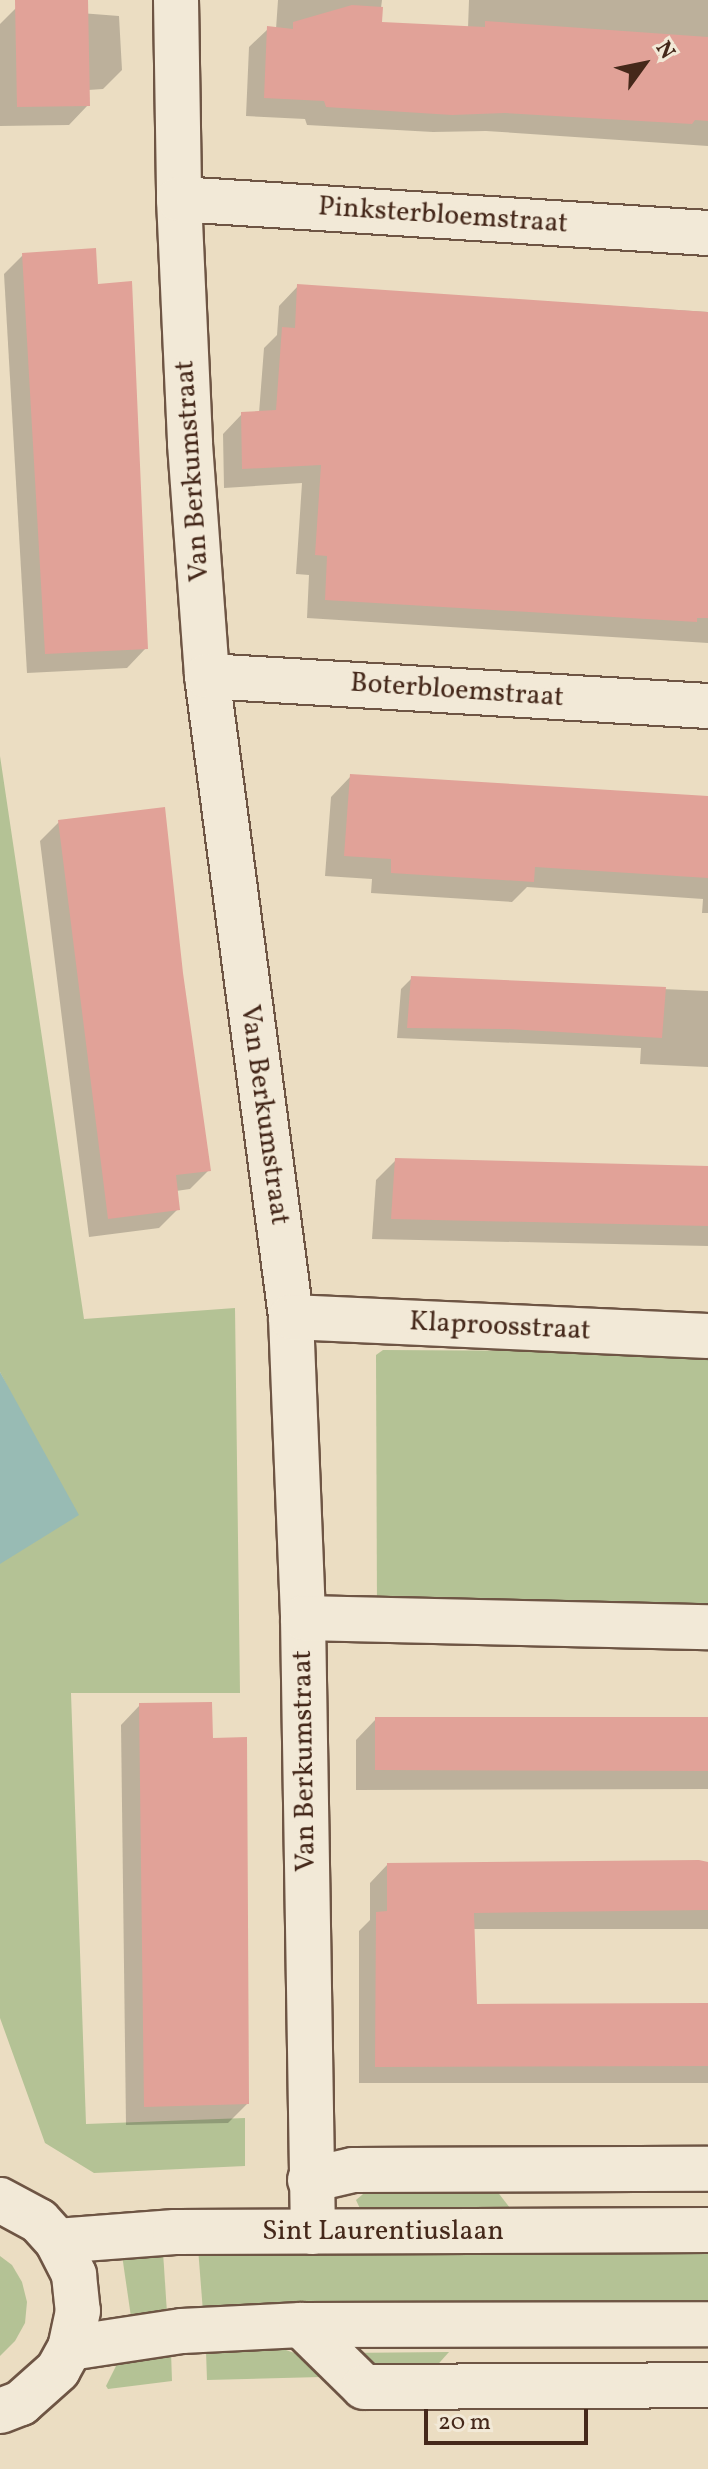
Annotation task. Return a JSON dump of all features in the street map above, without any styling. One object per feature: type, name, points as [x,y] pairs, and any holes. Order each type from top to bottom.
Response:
[{"type":"street","name":"Van Berkumstraat","points":[[176,0],[179,199],[190,444],[207,676],[291,1317],[303,1618],[313,2232]]},
{"type":"street","name":"Pinksterbloemstraat","points":[[179,199],[708,233]]},
{"type":"street","name":"Boterbloemstraat","points":[[207,676],[708,706]]},
{"type":"street","name":"Klaproosstraat","points":[[291,1317],[708,1336]]},
{"type":"street","points":[[303,1618],[708,1627]]},
{"type":"street","name":"Sint Laurentiuslaan","points":[[310,2180],[353,2170],[708,2169]]},
{"type":"street","points":[[0,2200],[39,2221],[57,2241],[74,2275],[78,2311],[70,2348],[58,2370],[41,2388],[0,2411]]},
{"type":"street","name":"Sint Laurentiuslaan","points":[[57,2241],[175,2232],[708,2230]]},
{"type":"street","points":[[70,2348],[182,2331],[301,2325],[708,2324]]},
{"type":"street","points":[[301,2325],[364,2387],[708,2385]]},
{"type":"green space","points":[[0,756],[84,1319],[235,1308],[240,1693],[71,1693],[86,2124],[245,2118],[245,2166],[94,2173],[45,2143],[0,2018],[0,1564],[17,1406],[0,1372]]},
{"type":"green space","points":[[383,1350],[708,1352],[708,1611],[377,1609],[376,1355]]},
{"type":"green space","points":[[493,2186],[517,2217],[363,2215],[356,2200],[369,2189]]},
{"type":"green space","points":[[708,2246],[708,2313],[203,2312],[198,2248]]},
{"type":"green space","points":[[163,2252],[167,2313],[131,2317],[122,2255]]},
{"type":"green space","points":[[0,2256],[12,2265],[22,2282],[27,2302],[25,2323],[15,2341],[0,2356]]},
{"type":"green space","points":[[283,2349],[303,2356],[321,2377],[207,2380],[206,2351]]},
{"type":"green space","points":[[171,2352],[172,2381],[108,2389],[106,2386],[118,2362]]},
{"type":"green space","points":[[449,2352],[432,2371],[359,2372],[341,2353]]},
{"type":"water","points":[[0,1372],[79,1515],[0,1564]]},
{"type":"building","points":[[15,0],[88,0],[90,106],[17,107]]},
{"type":"building","points":[[352,5],[383,7],[382,22],[485,27],[485,21],[708,37],[708,121],[695,120],[692,124],[505,113],[452,115],[326,107],[324,101],[264,98],[267,26],[293,29],[293,22]]},
{"type":"building","points":[[96,248],[98,284],[132,281],[148,649],[45,654],[22,253]]},
{"type":"building","points":[[297,284],[708,312],[708,618],[697,618],[697,622],[325,600],[327,556],[315,555],[321,465],[242,469],[241,412],[276,410],[282,327],[295,328]]},
{"type":"building","points":[[350,774],[708,796],[708,878],[535,867],[534,882],[391,873],[391,859],[344,856]]},
{"type":"building","points":[[165,807],[183,973],[211,1171],[176,1175],[180,1210],[108,1219],[58,820]]},
{"type":"building","points":[[411,976],[666,987],[662,1038],[506,1029],[407,1028]]},
{"type":"building","points":[[395,1158],[708,1166],[708,1226],[391,1219]]},
{"type":"building","points":[[212,1702],[213,1738],[247,1737],[249,2104],[144,2107],[139,1703]]},
{"type":"building","points":[[375,1717],[708,1717],[708,1771],[375,1770]]},
{"type":"building","points":[[708,1862],[708,1910],[474,1913],[477,2004],[708,2003],[708,2066],[375,2067],[376,1912],[387,1911],[387,1863]]}]
